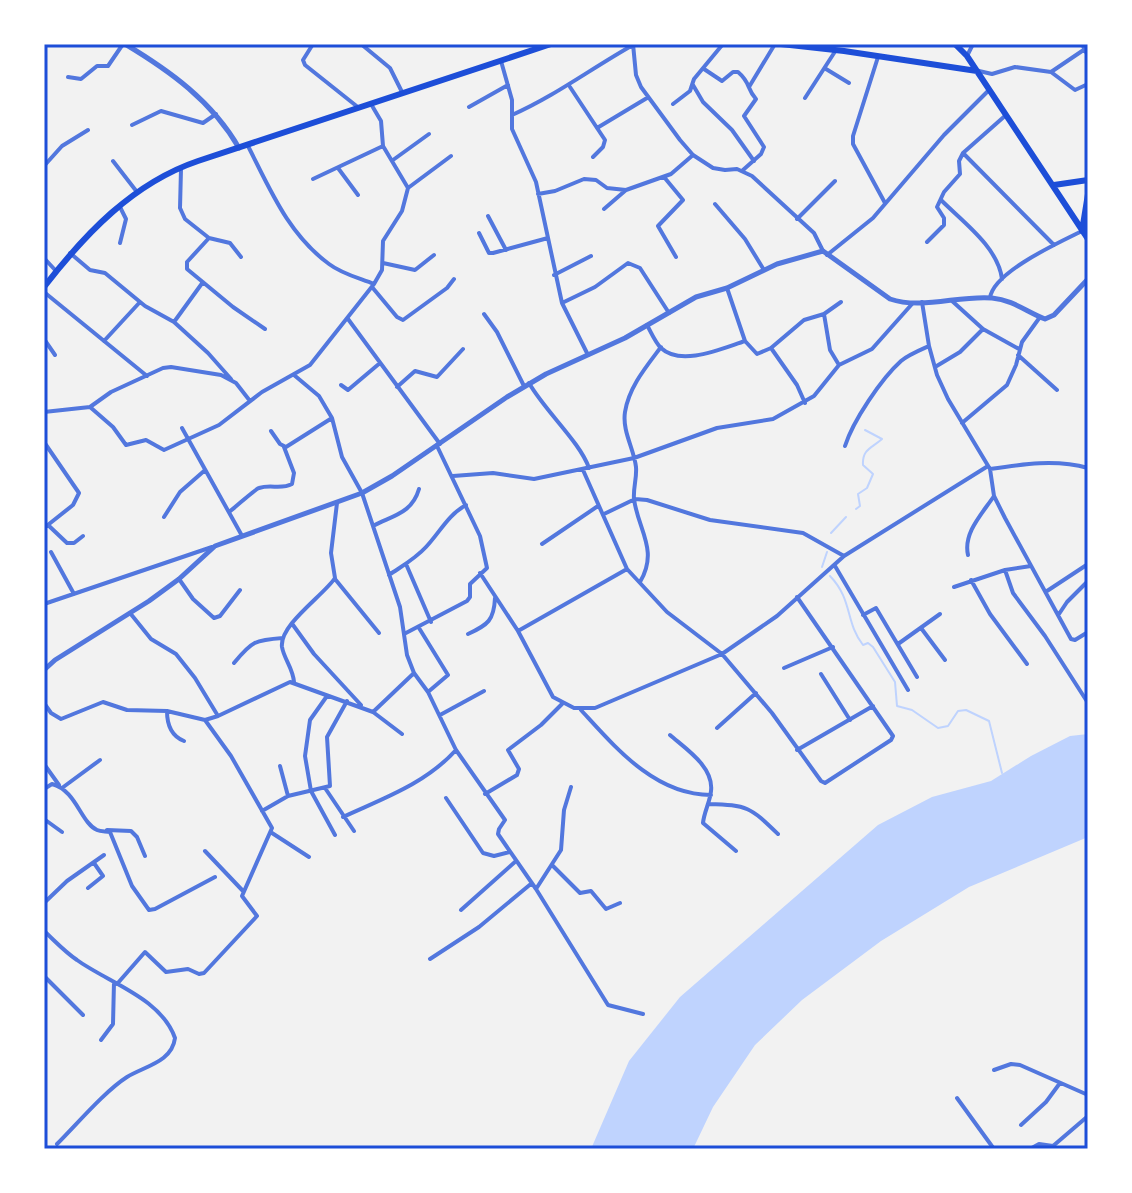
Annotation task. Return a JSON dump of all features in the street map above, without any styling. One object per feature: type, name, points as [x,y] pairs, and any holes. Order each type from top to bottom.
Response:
[{"type":"main road","points":[[44,289],[70,253],[137,192],[157,178],[180,167],[549,44]]},
{"type":"main road","points":[[778,44],[836,50],[845,47],[878,56],[977,71]]},
{"type":"main road","points":[[955,44],[967,56],[1088,239]]},
{"type":"main road","points":[[1054,185],[1088,180]]},
{"type":"main road","points":[[1082,231],[1088,194]]},
{"type":"street","points":[[68,77],[81,79],[97,66],[108,66],[124,44],[181,80],[216,114],[239,149]]},
{"type":"street","points":[[313,44],[303,60],[305,65],[359,108]]},
{"type":"street","points":[[361,44],[390,68],[403,95]]},
{"type":"street","points":[[512,115],[569,86],[633,44],[636,75],[648,98],[693,155],[718,170],[743,170],[764,147],[744,116],[756,100],[748,81],[738,72],[733,72],[722,81],[704,69]]},
{"type":"street","points":[[673,104],[690,91],[694,79],[723,44]]},
{"type":"street","points":[[749,87],[778,44]]},
{"type":"street","points":[[967,56],[973,44]]},
{"type":"street","points":[[1051,72],[1085,47],[1088,56]]},
{"type":"street","points":[[805,98],[836,50]]},
{"type":"street","points":[[878,56],[853,144],[885,203]]},
{"type":"street","points":[[500,60],[509,84],[512,129],[529,165],[538,194],[562,303],[588,355]]},
{"type":"street","points":[[977,71],[992,74],[1015,67],[1051,72],[1075,90],[1088,84]]},
{"type":"street","points":[[826,69],[849,83]]},
{"type":"street","points":[[469,107],[509,84]]},
{"type":"street","points":[[693,85],[703,102],[732,130],[754,161]]},
{"type":"street","points":[[569,86],[605,143],[593,157]]},
{"type":"street","points":[[44,604],[362,493],[526,385],[696,297],[727,288],[764,270],[825,253],[873,218],[944,135],[989,90]]},
{"type":"street","points":[[597,128],[648,98]]},
{"type":"street","points":[[371,104],[381,121],[383,146],[408,188]]},
{"type":"street","points":[[132,125],[161,111],[203,123],[216,114]]},
{"type":"street","points":[[927,242],[944,225],[944,218],[937,207],[960,174],[959,161],[963,153],[1006,115]]},
{"type":"street","points":[[44,166],[62,146],[88,130]]},
{"type":"street","points":[[393,160],[429,134]]},
{"type":"street","points":[[248,146],[291,227],[327,263],[373,286],[397,317],[403,320],[447,288],[454,279]]},
{"type":"street","points":[[313,179],[383,146]]},
{"type":"street","points":[[963,153],[1054,245]]},
{"type":"street","points":[[604,209],[626,190],[664,177],[693,155]]},
{"type":"street","points":[[90,407],[113,427],[126,445],[146,440],[164,450],[219,425],[262,392],[310,365],[373,286],[383,263],[383,241],[402,211],[408,188],[451,156]]},
{"type":"street","points":[[113,161],[137,192]]},
{"type":"street","points":[[180,167],[182,213],[201,234],[230,243],[241,257]]},
{"type":"street","points":[[338,167],[358,195]]},
{"type":"street","points":[[743,170],[814,233],[825,253],[890,299],[922,302],[990,298],[1011,301],[1045,319],[1054,315],[1088,279]]},
{"type":"street","points":[[664,177],[683,200],[658,226],[676,257]]},
{"type":"street","points":[[538,194],[555,191],[584,179],[596,180],[607,188],[626,190]]},
{"type":"street","points":[[797,219],[835,181]]},
{"type":"street","points":[[941,200],[981,239],[1001,266],[1002,279]]},
{"type":"street","points":[[715,204],[740,232],[764,270]]},
{"type":"street","points":[[120,207],[126,219],[120,243]]},
{"type":"street","points":[[488,216],[506,250]]},
{"type":"street","points":[[990,298],[993,287],[1026,260],[1082,231]]},
{"type":"street","points":[[479,233],[489,253],[548,238]]},
{"type":"street","points":[[209,238],[185,265],[233,307],[265,329]]},
{"type":"street","points":[[70,253],[90,270],[105,273],[140,302],[174,322],[208,353],[250,401]]},
{"type":"street","points":[[383,263],[415,270],[434,255]]},
{"type":"street","points":[[554,275],[591,256]]},
{"type":"street","points":[[44,258],[56,271]]},
{"type":"street","points":[[562,303],[595,287],[628,263],[640,268],[669,313]]},
{"type":"street","points":[[174,322],[203,282]]},
{"type":"street","points":[[727,288],[745,341],[757,354],[771,348],[804,320],[824,314],[841,302]]},
{"type":"street","points":[[44,289],[147,376]]},
{"type":"street","points":[[951,300],[983,329],[1019,349]]},
{"type":"street","points":[[104,341],[140,302]]},
{"type":"street","points":[[453,476],[493,473],[534,479],[634,458],[717,428],[773,419],[814,396],[839,365],[872,349],[913,302]]},
{"type":"street","points":[[922,302],[935,368],[948,399],[989,468],[994,496],[1072,640],[1088,632]]},
{"type":"street","points":[[484,314],[526,385],[585,455],[589,468]]},
{"type":"street","points":[[824,314],[830,350],[839,365]]},
{"type":"street","points":[[962,423],[1007,385],[1019,349],[1040,317]]},
{"type":"street","points":[[348,319],[439,445],[467,505],[485,554],[487,568],[470,584],[467,601],[404,634]]},
{"type":"street","points":[[647,325],[661,347],[673,354],[688,355],[745,341]]},
{"type":"street","points":[[935,368],[960,352],[983,329]]},
{"type":"street","points":[[44,339],[55,355]]},
{"type":"street","points":[[845,446],[854,426],[889,374],[903,359],[929,346]]},
{"type":"street","points":[[640,582],[649,565],[647,542],[635,496],[636,468],[624,423],[625,409],[636,380],[661,347]]},
{"type":"street","points":[[771,348],[797,385],[805,403]]},
{"type":"street","points":[[397,387],[415,371],[439,375],[463,349]]},
{"type":"street","points":[[1018,355],[1057,390]]},
{"type":"street","points":[[341,385],[348,390],[380,363]]},
{"type":"street","points":[[44,412],[90,407],[111,392],[171,367],[221,375],[232,380]]},
{"type":"street","points":[[294,375],[319,396],[332,418],[342,457],[362,493],[400,607],[407,655],[414,673],[428,692],[456,750],[505,820],[498,832],[608,1005],[643,1014]]},
{"type":"street","points":[[284,447],[292,445],[332,418]]},
{"type":"street","points":[[182,428],[241,534]]},
{"type":"street","points":[[229,512],[247,500],[253,490],[292,484],[294,473],[284,447],[271,431]]},
{"type":"street","points":[[44,442],[79,493],[73,505],[46,526],[67,543],[74,543],[83,536]]},
{"type":"street","points":[[480,573],[518,631],[546,686],[562,704],[581,710],[595,708],[722,654],[759,629],[844,556],[989,468],[1051,462],[1088,468]]},
{"type":"street","points":[[583,470],[627,569],[667,612],[722,654],[825,783],[892,738],[797,597]]},
{"type":"street","points":[[164,517],[180,492],[204,471]]},
{"type":"street","points":[[373,526],[410,508],[419,489]]},
{"type":"street","points":[[603,515],[635,496],[710,520],[803,533],[844,556]]},
{"type":"street","points":[[968,555],[968,535],[994,496]]},
{"type":"street","points":[[337,503],[331,553],[335,578],[379,633]]},
{"type":"street","points":[[389,575],[426,548],[451,515],[467,505]]},
{"type":"street","points":[[542,544],[598,506]]},
{"type":"street","points":[[44,670],[179,579],[215,546]]},
{"type":"street","points":[[51,552],[74,594]]},
{"type":"street","points":[[406,564],[431,622]]},
{"type":"street","points":[[1047,591],[1088,564]]},
{"type":"street","points":[[835,566],[908,690]]},
{"type":"street","points":[[954,587],[1005,570],[1031,566]]},
{"type":"street","points":[[518,631],[627,569]]},
{"type":"street","points":[[1005,570],[1013,593],[1088,703]]},
{"type":"street","points":[[294,682],[293,669],[282,648],[283,638],[335,578]]},
{"type":"street","points":[[179,579],[193,599],[214,618],[220,616],[240,590]]},
{"type":"street","points":[[971,580],[990,614],[1027,664]]},
{"type":"street","points":[[1059,614],[1088,581]]},
{"type":"street","points":[[468,634],[490,623],[495,595]]},
{"type":"street","points":[[863,615],[876,608],[917,677]]},
{"type":"street","points":[[130,613],[151,639],[176,654],[218,716]]},
{"type":"street","points":[[898,644],[940,614]]},
{"type":"street","points":[[293,625],[314,654],[363,707]]},
{"type":"street","points":[[419,628],[448,675],[428,692]]},
{"type":"street","points":[[921,628],[945,660]]},
{"type":"street","points":[[234,663],[258,639],[283,638]]},
{"type":"street","points":[[784,668],[833,647]]},
{"type":"street","points":[[373,712],[414,673]]},
{"type":"street","points":[[821,674],[850,720]]},
{"type":"street","points":[[44,703],[57,719],[103,702],[127,710],[167,711],[205,720],[285,683],[294,682],[363,707],[402,734]]},
{"type":"street","points":[[440,715],[484,691]]},
{"type":"street","points":[[717,728],[756,693]]},
{"type":"street","points":[[327,696],[307,727],[305,756],[311,791],[335,835]]},
{"type":"street","points":[[262,811],[288,796],[325,788],[330,784],[327,737],[347,701]]},
{"type":"street","points":[[485,794],[517,775],[519,769],[508,750],[562,704]]},
{"type":"street","points":[[797,750],[873,706]]},
{"type":"street","points":[[581,710],[609,741],[658,781],[690,794],[711,795]]},
{"type":"street","points":[[167,711],[167,721],[173,735],[184,741]]},
{"type":"street","points":[[101,1040],[113,1024],[116,983],[145,952],[166,972],[188,969],[204,973],[257,916],[243,901],[243,891],[272,833],[271,824],[231,756],[205,720]]},
{"type":"street","points":[[670,735],[702,765],[712,782],[703,823],[736,851]]},
{"type":"street","points":[[343,817],[423,778],[439,768],[456,750]]},
{"type":"street","points":[[44,789],[52,784],[61,786],[100,760]]},
{"type":"street","points":[[44,764],[95,829],[131,831],[145,856]]},
{"type":"street","points":[[280,766],[288,796]]},
{"type":"street","points":[[536,889],[561,850],[564,810],[571,787]]},
{"type":"street","points":[[325,788],[354,831]]},
{"type":"street","points":[[446,798],[483,853],[494,856],[510,852]]},
{"type":"street","points":[[708,804],[734,804],[751,809],[778,834]]},
{"type":"street","points":[[44,819],[62,832]]},
{"type":"street","points":[[107,830],[132,886],[149,910],[215,877]]},
{"type":"street","points":[[272,833],[309,857]]},
{"type":"street","points":[[205,851],[243,891]]},
{"type":"street","points":[[44,903],[67,881],[104,855]]},
{"type":"street","points":[[461,910],[516,861]]},
{"type":"street","points":[[88,888],[103,876],[94,863]]},
{"type":"street","points":[[552,865],[580,893],[591,891],[606,909],[620,903]]},
{"type":"street","points":[[430,959],[479,927],[532,883]]},
{"type":"street","points":[[44,931],[79,962],[116,983],[161,1015],[173,1033],[174,1045],[157,1062],[124,1079],[57,1144]]},
{"type":"street","points":[[44,976],[83,1015]]},
{"type":"street","points":[[994,1070],[1011,1064],[1020,1065],[1088,1095]]},
{"type":"street","points":[[1021,1125],[1046,1102],[1060,1083]]},
{"type":"street","points":[[957,1098],[994,1149]]},
{"type":"street","points":[[1030,1149],[1039,1144],[1053,1146],[1088,1116]]},
{"type":"water","points":[[1088,734],[1088,837],[969,887],[881,941],[802,1000],[755,1045],[713,1107],[693,1149],[591,1149],[629,1061],[680,997],[878,825],[932,797],[991,781],[1070,736]]},
{"type":"waterway","points":[[856,509],[860,506],[858,494],[867,488],[873,474],[863,465],[864,455],[882,439],[865,430]]},
{"type":"waterway","points":[[831,533],[846,517]]},
{"type":"waterway","points":[[822,567],[827,552]]},
{"type":"waterway","points":[[830,576],[846,602],[857,636],[863,645],[868,643],[873,647],[895,682],[897,706],[912,710],[938,728],[948,726],[958,711],[966,710],[989,721],[1002,773]]}]
